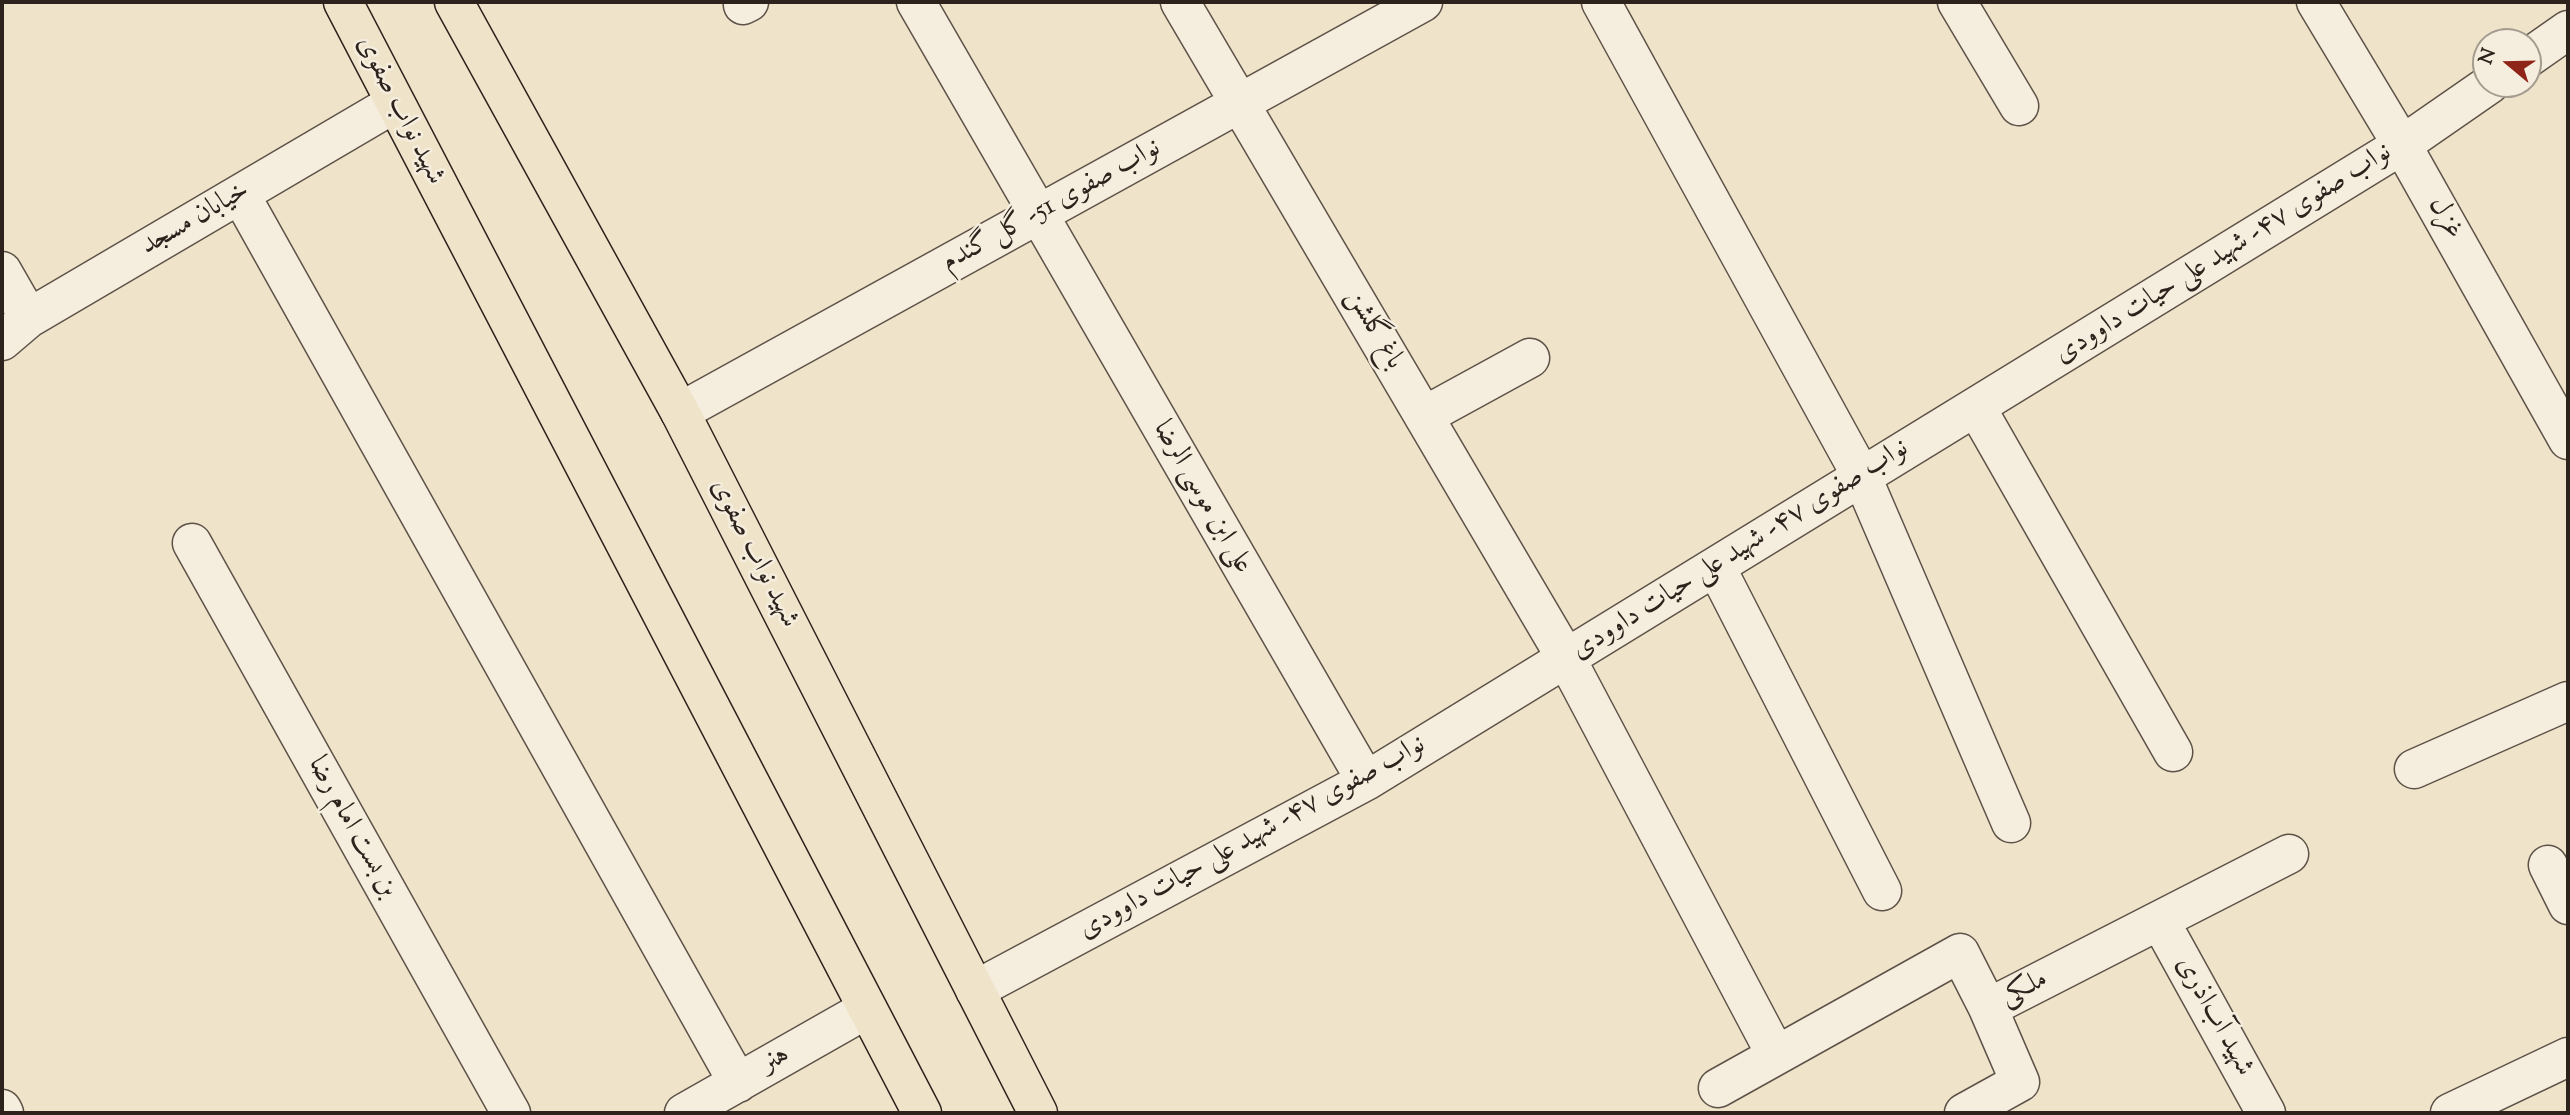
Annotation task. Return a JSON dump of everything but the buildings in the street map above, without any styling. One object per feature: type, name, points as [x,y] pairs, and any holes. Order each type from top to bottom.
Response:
[{"type":"main road","name":"شهید نواب صفوی","points":[[343,2],[922,1113]]},
{"type":"main road","name":"شهید نواب صفوی","points":[[454,2],[680,412],[1038,1113]]},
{"type":"street","name":"علی ابن موسی الرضا","points":[[916,2],[1366,781]]},
{"type":"street","name":"باغ گلشن","points":[[1180,2],[1566,658],[1776,1055]]},
{"type":"street","name":"نواب صفوی 51- گل گندم","points":[[680,412],[1423,2]]},
{"type":"street","points":[[1601,2],[1862,477],[2011,823]]},
{"type":"street","points":[[1957,2],[2019,106]]},
{"type":"street","name":"غزل","points":[[2316,2],[2402,145],[2568,439]]},
{"type":"street","points":[[2542,48],[2568,30]]},
{"type":"street","name":"نواب صفوی ۴۷- شهید علی حیات داوودی","points":[[975,990],[1366,781],[2402,145],[2472,96]]},
{"type":"street","name":"خیابان مسجد","points":[[15,330],[395,103]]},
{"type":"street","points":[[240,194],[738,1083]]},
{"type":"street","points":[[2,271],[15,330]]},
{"type":"street","points":[[1424,416],[1530,358]]},
{"type":"street","points":[[1976,407],[2173,752]]},
{"type":"street","name":"بن بست امام رضا","points":[[192,543],[511,1113]]},
{"type":"street","points":[[1716,567],[1882,891]]},
{"type":"street","points":[[2414,769],[2568,701]]},
{"type":"street","name":"ملکی","points":[[1718,1088],[1959,953],[1988,1008],[2288,854]]},
{"type":"street","points":[[2548,865],[2568,905]]},
{"type":"street","name":"شهید‌ آب‌اذری","points":[[2160,922],[2266,1113]]},
{"type":"street","points":[[1964,1113],[2020,1082],[1988,1008]]},
{"type":"street","name":"هنر","points":[[684,1113],[867,1009]]},
{"type":"street","points":[[2450,1113],[2568,1057]]}]
